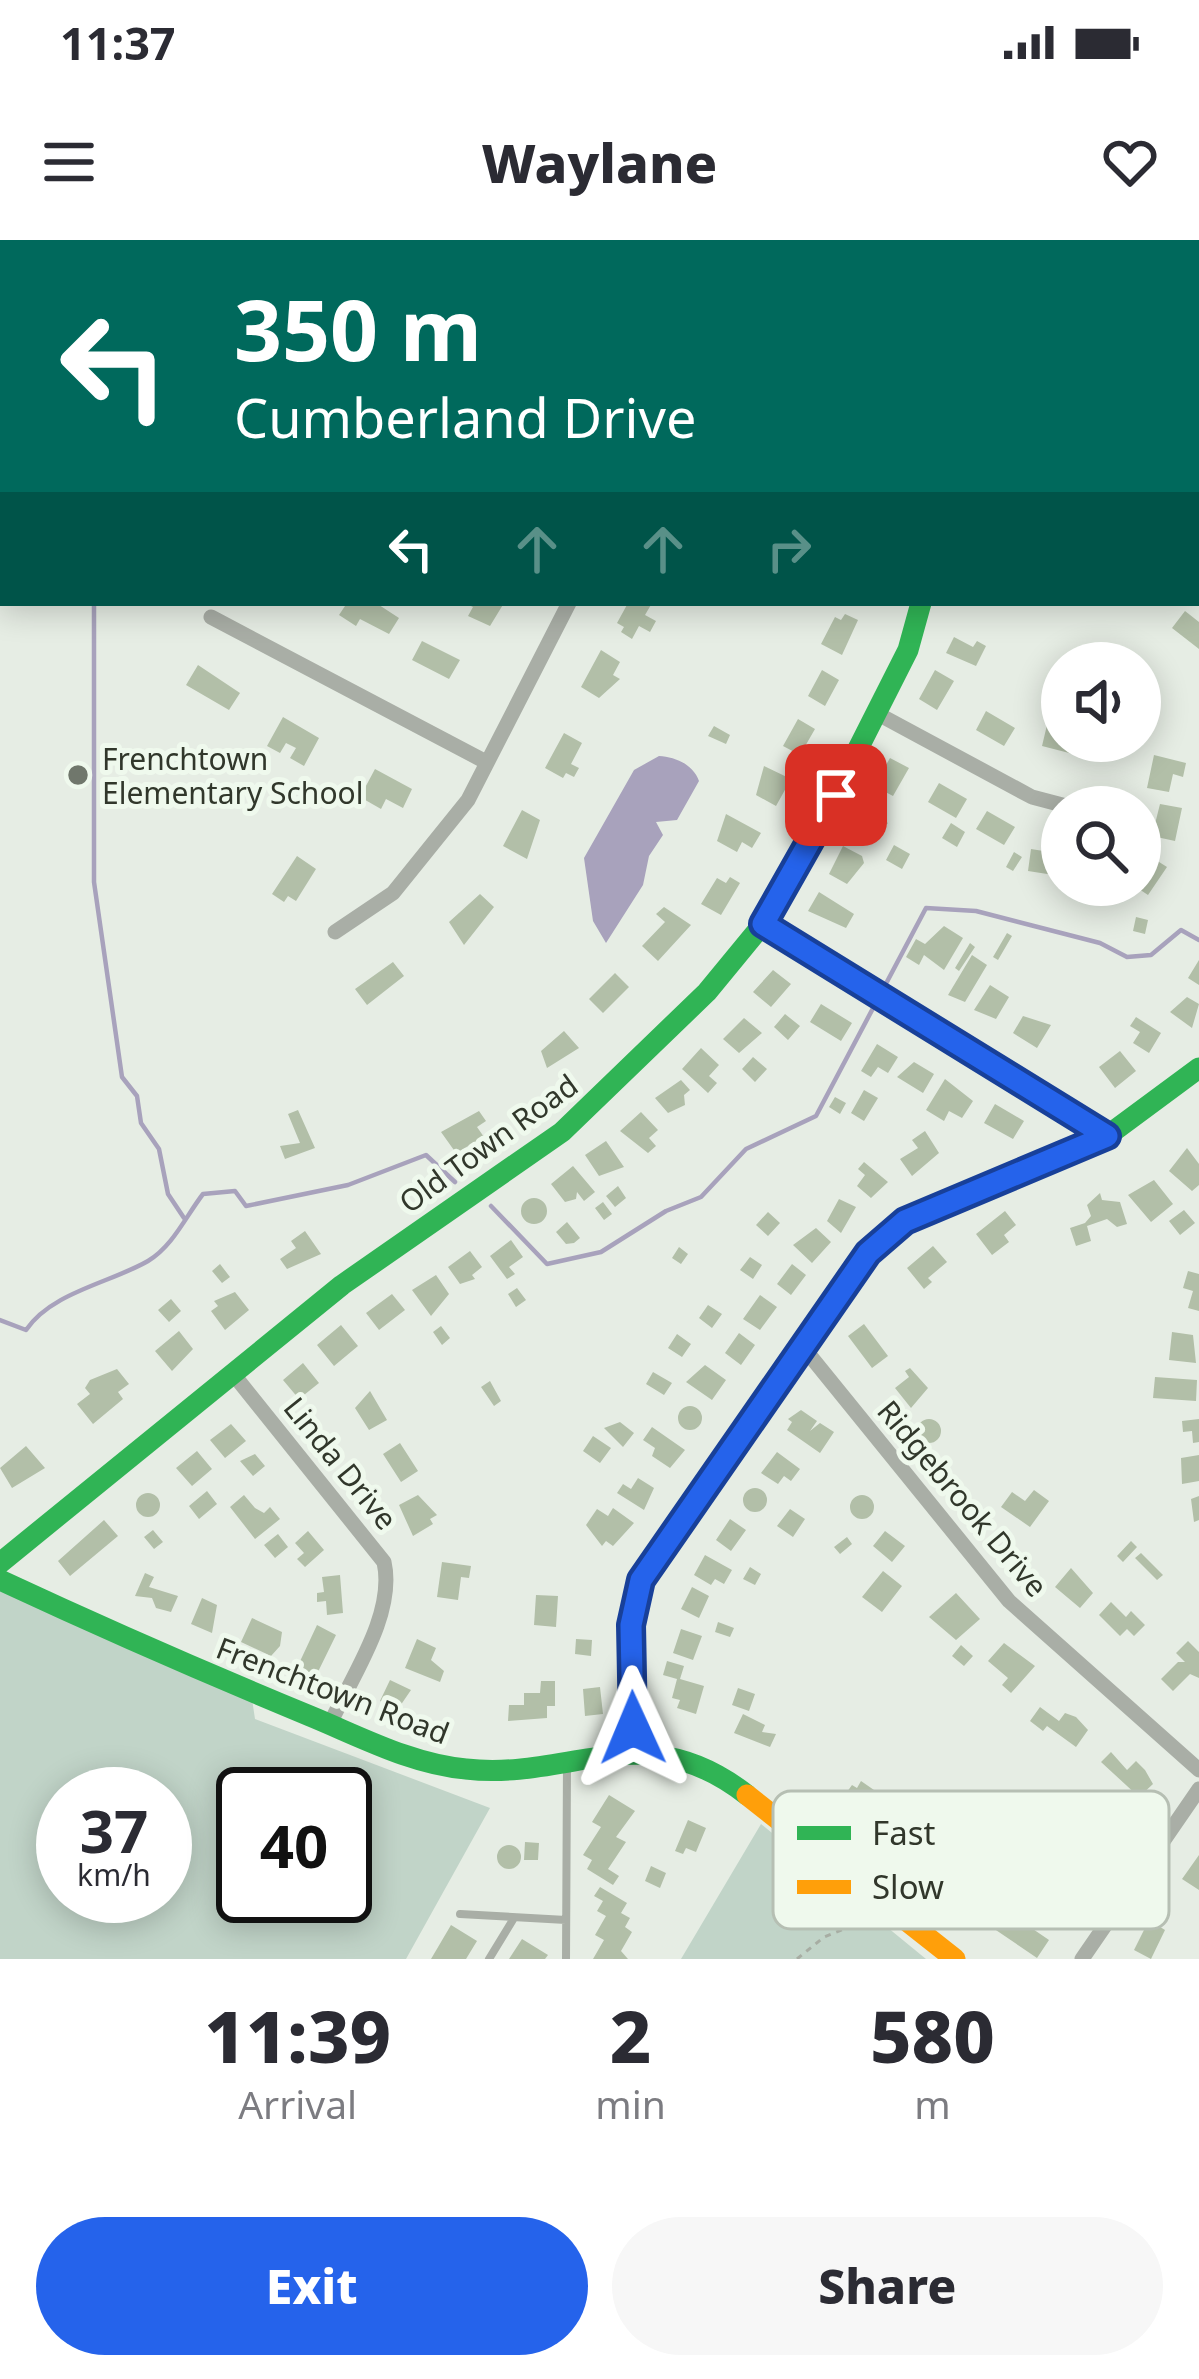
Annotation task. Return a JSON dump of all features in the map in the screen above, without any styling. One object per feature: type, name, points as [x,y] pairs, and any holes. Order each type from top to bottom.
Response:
[{"type":"street","points":[[335,932],[393,893],[468,800],[566,606]]},
{"type":"street","name":"Old Town Road","points":[[0,1563],[376,1260],[562,1132],[634,1068],[763,924],[878,714],[908,650],[920,606]]},
{"type":"street","points":[[212,617],[486,762]]},
{"type":"street","points":[[878,714],[1041,799]]},
{"type":"street","points":[[763,924],[1107,1136]]},
{"type":"street","points":[[634,1750],[631,1625],[641,1580],[868,1253],[905,1221],[1107,1136],[1199,1068]]},
{"type":"street","name":"Ridgebrook Drive","points":[[803,1346],[1009,1601],[1199,1770]]},
{"type":"street","name":"Linda Drive","points":[[234,1375],[384,1562],[385,1597],[378,1619],[329,1726]]},
{"type":"street","name":"Frenchtown Road","points":[[0,1580],[329,1726],[449,1768],[505,1768],[634,1750],[724,1777],[773,1816]]},
{"type":"street","points":[[1169,1833],[1199,1789]]},
{"type":"street","name":"Frenchtown Road","points":[[916,1929],[955,1959]]},
{"type":"street","points":[[1082,1959],[1103,1929]]},
{"type":"lane","points":[[566,1959],[567,1760]]},
{"type":"lane","points":[[460,1914],[566,1920]]},
{"type":"lane","points":[[489,1959],[514,1918]]},
{"type":"path","points":[[797,1959],[824,1937],[851,1929]]},
{"type":"green space","points":[[0,1586],[252,1699],[255,1719],[490,1808],[406,1959],[0,1959]]},
{"type":"green space","points":[[761,1824],[773,1834],[773,1929],[889,1929],[926,1959],[681,1959]]},
{"type":"shaded area","points":[[659,756],[683,762],[699,781],[677,820],[656,822],[663,835],[649,856],[643,885],[606,943],[593,921],[584,858],[634,770]]},
{"type":"building","points":[[345,606],[381,606],[399,618],[389,634],[360,619],[356,626],[339,615]]},
{"type":"building","points":[[502,606],[490,626],[468,616],[473,607]]},
{"type":"building","points":[[626,606],[650,606],[645,615],[656,621],[650,632],[639,626],[632,639],[617,623]]},
{"type":"building","points":[[1185,611],[1199,622],[1199,649],[1172,628]]},
{"type":"building","points":[[845,614],[858,620],[842,655],[821,644],[835,617],[841,620]]},
{"type":"building","points":[[954,637],[973,647],[977,641],[986,646],[976,666],[946,653]]},
{"type":"building","points":[[422,641],[460,660],[449,679],[412,660]]},
{"type":"building","points":[[601,650],[620,662],[613,675],[620,679],[599,698],[581,687]]},
{"type":"building","points":[[198,665],[240,693],[229,710],[186,685]]},
{"type":"building","points":[[822,670],[839,680],[825,706],[808,696]]},
{"type":"building","points":[[935,670],[954,681],[937,710],[919,699]]},
{"type":"building","points":[[986,711],[1015,728],[1004,746],[976,730]]},
{"type":"building","points":[[283,717],[319,738],[304,766],[290,758],[296,748],[286,743],[280,753],[267,746]]},
{"type":"building","points":[[798,719],[815,729],[800,755],[783,746]]},
{"type":"building","points":[[714,726],[730,735],[726,744],[708,736]]},
{"type":"building","points":[[564,733],[582,743],[571,764],[579,768],[574,777],[566,773],[563,778],[545,768]]},
{"type":"building","points":[[1161,757],[1186,763],[1183,777],[1173,774],[1169,792],[1161,791],[1161,786],[1147,786],[1153,762],[1161,762]]},
{"type":"building","points":[[890,758],[909,768],[893,796],[874,786]]},
{"type":"building","points":[[764,766],[791,779],[776,806],[756,795]]},
{"type":"building","points":[[375,769],[412,789],[403,808],[386,799],[381,809],[360,797]]},
{"type":"building","points":[[939,783],[967,799],[956,818],[928,802]]},
{"type":"building","points":[[1161,804],[1182,808],[1175,841],[1161,838]]},
{"type":"building","points":[[865,809],[888,823],[870,840],[852,829]]},
{"type":"building","points":[[522,810],[540,820],[527,859],[503,846]]},
{"type":"building","points":[[987,811],[1015,827],[1004,845],[976,829]]},
{"type":"building","points":[[726,814],[761,833],[752,848],[742,842],[737,852],[717,841]]},
{"type":"building","points":[[951,823],[965,832],[957,847],[942,838]]},
{"type":"building","points":[[894,845],[910,854],[902,869],[886,860]]},
{"type":"building","points":[[843,846],[862,856],[864,863],[847,884],[829,874]]},
{"type":"building","points":[[1031,849],[1041,851],[1041,873],[1028,871]]},
{"type":"building","points":[[1014,852],[1022,857],[1013,871],[1006,867]]},
{"type":"building","points":[[297,856],[316,869],[296,901],[288,896],[284,902],[272,894]]},
{"type":"building","points":[[730,877],[740,883],[721,915],[701,904],[717,878],[726,883]]},
{"type":"building","points":[[819,892],[854,914],[846,928],[808,911]]},
{"type":"building","points":[[480,894],[494,907],[464,945],[449,922]]},
{"type":"building","points":[[664,907],[691,925],[658,961],[642,946],[665,922],[656,914]]},
{"type":"building","points":[[1136,917],[1148,920],[1145,934],[1133,931]]},
{"type":"building","points":[[944,926],[963,938],[944,970],[924,955],[919,965],[906,957],[916,939],[925,944]]},
{"type":"building","points":[[1007,933],[1012,936],[998,960],[993,957]]},
{"type":"building","points":[[970,943],[975,947],[959,971],[955,968]]},
{"type":"building","points":[[972,955],[987,965],[965,1002],[948,995]]},
{"type":"building","points":[[1199,960],[1199,985],[1188,978]]},
{"type":"building","points":[[393,962],[404,976],[367,1005],[355,989]]},
{"type":"building","points":[[773,970],[791,984],[771,1007],[753,992]]},
{"type":"building","points":[[615,973],[629,987],[603,1013],[589,999]]},
{"type":"building","points":[[990,985],[1009,997],[996,1019],[974,1010]]},
{"type":"building","points":[[1187,997],[1199,1004],[1192,1028],[1170,1012]]},
{"type":"building","points":[[821,1004],[852,1023],[841,1041],[810,1022]]},
{"type":"building","points":[[785,1014],[800,1026],[788,1040],[774,1027]]},
{"type":"building","points":[[1023,1016],[1051,1025],[1037,1048],[1013,1033]]},
{"type":"building","points":[[1136,1017],[1161,1033],[1149,1053],[1133,1043],[1140,1032],[1130,1026]]},
{"type":"building","points":[[744,1018],[762,1033],[739,1053],[723,1039]]},
{"type":"building","points":[[564,1031],[579,1048],[547,1068],[541,1051]]},
{"type":"building","points":[[877,1044],[898,1057],[888,1073],[878,1067],[871,1077],[861,1071]]},
{"type":"building","points":[[701,1048],[719,1065],[709,1076],[717,1083],[708,1093],[682,1069]]},
{"type":"building","points":[[1120,1051],[1136,1071],[1115,1088],[1099,1067]]},
{"type":"building","points":[[753,1057],[767,1069],[755,1082],[742,1069]]},
{"type":"building","points":[[914,1062],[934,1074],[923,1093],[897,1077]]},
{"type":"building","points":[[945,1079],[973,1101],[962,1118],[949,1111],[944,1121],[926,1110]]},
{"type":"building","points":[[681,1080],[690,1090],[684,1095],[685,1105],[668,1113],[655,1098]]},
{"type":"building","points":[[864,1090],[878,1098],[864,1121],[851,1113]]},
{"type":"building","points":[[835,1097],[846,1103],[840,1114],[829,1107]]},
{"type":"building","points":[[995,1104],[1024,1121],[1013,1139],[984,1123]]},
{"type":"building","points":[[298,1110],[315,1148],[285,1159],[280,1146],[300,1143],[288,1114]]},
{"type":"building","points":[[479,1111],[486,1121],[477,1127],[484,1137],[456,1153],[441,1132]]},
{"type":"building","points":[[641,1112],[658,1130],[649,1138],[656,1146],[648,1153],[620,1131]]},
{"type":"building","points":[[925,1131],[939,1153],[912,1176],[900,1159],[918,1148],[912,1140]]},
{"type":"building","points":[[606,1141],[624,1167],[599,1176],[585,1155]]},
{"type":"building","points":[[1187,1148],[1199,1164],[1199,1185],[1192,1191],[1169,1171]]},
{"type":"building","points":[[864,1162],[888,1182],[871,1198],[857,1186],[865,1175],[858,1169]]},
{"type":"building","points":[[573,1166],[595,1192],[584,1201],[577,1192],[576,1199],[565,1202],[551,1184]]},
{"type":"building","points":[[1154,1180],[1173,1204],[1151,1222],[1128,1195]]},
{"type":"building","points":[[618,1186],[626,1198],[615,1207],[606,1196]]},
{"type":"building","points":[[1100,1193],[1102,1200],[1120,1202],[1127,1224],[1117,1227],[1107,1219],[1087,1226],[1091,1241],[1076,1246],[1070,1228],[1091,1216],[1087,1205]]},
{"type":"building","points":[[534,1198],[547,1211],[534,1224],[521,1211]]},
{"type":"building","points":[[839,1199],[856,1207],[841,1233],[827,1221]]},
{"type":"building","points":[[603,1202],[612,1214],[604,1220],[595,1208]]},
{"type":"building","points":[[1184,1210],[1195,1223],[1180,1235],[1169,1221]]},
{"type":"building","points":[[1005,1211],[1016,1225],[1004,1235],[1009,1242],[992,1255],[976,1234]]},
{"type":"building","points":[[768,1212],[780,1223],[768,1236],[756,1225]]},
{"type":"building","points":[[567,1222],[580,1238],[574,1243],[566,1244],[556,1232]]},
{"type":"building","points":[[816,1228],[831,1242],[812,1263],[793,1245]]},
{"type":"building","points":[[305,1231],[321,1254],[287,1269],[280,1259],[296,1248],[291,1241]]},
{"type":"building","points":[[511,1240],[523,1257],[509,1267],[515,1274],[507,1279],[490,1256]]},
{"type":"building","points":[[933,1246],[947,1262],[928,1278],[932,1282],[924,1289],[907,1268]]},
{"type":"building","points":[[679,1247],[688,1254],[681,1264],[672,1258]]},
{"type":"building","points":[[470,1251],[482,1267],[472,1275],[475,1279],[460,1284],[448,1267]]},
{"type":"building","points":[[750,1257],[762,1265],[753,1279],[740,1270]]},
{"type":"building","points":[[220,1264],[230,1277],[222,1283],[212,1271]]},
{"type":"building","points":[[792,1264],[806,1275],[791,1295],[777,1284]]},
{"type":"building","points":[[1188,1271],[1199,1274],[1199,1311],[1188,1308],[1193,1291],[1183,1288]]},
{"type":"building","points":[[436,1275],[449,1294],[431,1316],[412,1290]]},
{"type":"building","points":[[517,1288],[526,1300],[516,1307],[508,1294]]},
{"type":"building","points":[[235,1292],[249,1310],[225,1330],[211,1311],[218,1306],[214,1301]]},
{"type":"building","points":[[392,1294],[405,1310],[379,1330],[366,1313]]},
{"type":"building","points":[[760,1295],[777,1307],[760,1330],[743,1319]]},
{"type":"building","points":[[171,1299],[181,1311],[169,1322],[158,1310]]},
{"type":"building","points":[[708,1305],[722,1314],[712,1328],[699,1318]]},
{"type":"building","points":[[864,1324],[888,1356],[872,1368],[848,1336]]},
{"type":"building","points":[[341,1325],[358,1346],[334,1366],[317,1345]]},
{"type":"building","points":[[441,1326],[450,1338],[442,1345],[433,1332]]},
{"type":"building","points":[[179,1331],[193,1349],[172,1371],[155,1351]]},
{"type":"building","points":[[1172,1332],[1193,1335],[1196,1363],[1169,1360]]},
{"type":"building","points":[[739,1333],[755,1345],[741,1365],[725,1353]]},
{"type":"building","points":[[677,1334],[691,1344],[682,1357],[668,1348]]},
{"type":"building","points":[[303,1363],[319,1383],[299,1399],[283,1380]]},
{"type":"building","points":[[705,1365],[726,1380],[712,1400],[686,1382]]},
{"type":"building","points":[[910,1368],[928,1388],[911,1408],[895,1388],[909,1377],[905,1371]]},
{"type":"building","points":[[117,1369],[129,1384],[118,1392],[123,1399],[93,1424],[77,1404],[90,1394],[85,1388],[90,1380]]},
{"type":"building","points":[[653,1372],[672,1383],[664,1395],[646,1384]]},
{"type":"building","points":[[1155,1377],[1197,1380],[1196,1401],[1153,1398]]},
{"type":"building","points":[[490,1381],[501,1401],[494,1406],[481,1387]]},
{"type":"building","points":[[370,1391],[387,1420],[369,1430],[355,1408]]},
{"type":"building","points":[[690,1406],[699,1409],[699,1427],[690,1430],[681,1427],[678,1418],[681,1409]]},
{"type":"building","points":[[801,1410],[817,1421],[810,1431],[820,1423],[834,1432],[820,1453],[787,1430],[792,1422],[788,1419]]},
{"type":"building","points":[[929,1419],[938,1422],[938,1440],[929,1443],[920,1440],[917,1431],[920,1422]]},
{"type":"building","points":[[1199,1419],[1199,1442],[1193,1443],[1192,1431],[1183,1432],[1182,1421]]},
{"type":"building","points":[[620,1422],[634,1433],[623,1447],[604,1428]]},
{"type":"building","points":[[231,1424],[246,1441],[225,1458],[210,1440]]},
{"type":"building","points":[[652,1427],[685,1450],[670,1468],[652,1456],[655,1448],[643,1440]]},
{"type":"building","points":[[593,1436],[611,1448],[600,1463],[583,1451]]},
{"type":"building","points":[[400,1443],[418,1471],[401,1482],[383,1454]]},
{"type":"building","points":[[26,1446],[45,1468],[12,1488],[0,1468]]},
{"type":"building","points":[[197,1451],[212,1469],[192,1486],[176,1468]]},
{"type":"building","points":[[777,1452],[800,1469],[791,1481],[784,1476],[778,1484],[761,1473]]},
{"type":"building","points":[[255,1454],[265,1466],[253,1476],[240,1461]]},
{"type":"building","points":[[1199,1455],[1199,1481],[1182,1484],[1181,1458]]},
{"type":"building","points":[[638,1478],[654,1488],[644,1510],[617,1493],[623,1484],[631,1489]]},
{"type":"building","points":[[755,1488],[764,1491],[764,1509],[755,1512],[746,1509],[743,1500],[746,1491]]},
{"type":"building","points":[[1034,1490],[1049,1501],[1030,1527],[1001,1507],[1012,1492],[1025,1501]]},
{"type":"building","points":[[207,1491],[217,1504],[199,1519],[189,1506]]},
{"type":"building","points":[[148,1493],[157,1496],[157,1514],[148,1517],[139,1514],[136,1505],[139,1496]]},
{"type":"building","points":[[244,1495],[255,1508],[264,1513],[270,1507],[280,1519],[255,1539],[230,1507]]},
{"type":"building","points":[[418,1495],[437,1515],[430,1519],[433,1524],[413,1536],[399,1505]]},
{"type":"building","points":[[862,1495],[871,1498],[871,1516],[862,1519],[853,1516],[850,1507],[853,1498]]},
{"type":"building","points":[[1199,1496],[1199,1520],[1194,1522],[1191,1499]]},
{"type":"building","points":[[613,1508],[634,1523],[613,1546],[606,1541],[602,1546],[586,1525],[597,1509],[608,1516]]},
{"type":"building","points":[[790,1509],[805,1519],[793,1537],[777,1526]]},
{"type":"building","points":[[730,1519],[746,1530],[731,1551],[716,1540]]},
{"type":"building","points":[[104,1520],[118,1536],[70,1576],[58,1561]]},
{"type":"building","points":[[153,1530],[163,1542],[154,1549],[144,1537]]},
{"type":"building","points":[[308,1531],[324,1550],[305,1567],[297,1559],[304,1553],[295,1543]]},
{"type":"building","points":[[885,1531],[905,1546],[892,1562],[873,1546]]},
{"type":"building","points":[[278,1534],[288,1547],[275,1558],[264,1545]]},
{"type":"building","points":[[847,1537],[852,1544],[840,1554],[834,1547]]},
{"type":"building","points":[[1131,1541],[1137,1547],[1123,1562],[1117,1556]]},
{"type":"building","points":[[1141,1553],[1163,1575],[1157,1580],[1135,1558]]},
{"type":"building","points":[[705,1555],[732,1570],[724,1584],[715,1579],[711,1585],[694,1575]]},
{"type":"building","points":[[442,1562],[471,1566],[469,1578],[461,1577],[458,1600],[437,1597]]},
{"type":"building","points":[[750,1567],[761,1574],[755,1585],[743,1579]]},
{"type":"building","points":[[1071,1568],[1093,1593],[1080,1608],[1055,1587]]},
{"type":"building","points":[[883,1571],[902,1586],[882,1612],[862,1597]]},
{"type":"building","points":[[145,1573],[154,1577],[149,1587],[178,1596],[171,1612],[156,1608],[152,1598],[135,1596]]},
{"type":"building","points":[[340,1575],[343,1613],[327,1615],[326,1601],[317,1602],[317,1593],[324,1592],[322,1577]]},
{"type":"building","points":[[692,1587],[709,1596],[699,1618],[681,1609]]},
{"type":"building","points":[[956,1593],[980,1619],[956,1640],[929,1617]]},
{"type":"building","points":[[536,1595],[558,1596],[556,1627],[534,1625]]},
{"type":"building","points":[[202,1598],[217,1605],[212,1633],[191,1624]]},
{"type":"building","points":[[1111,1602],[1126,1617],[1131,1611],[1145,1625],[1134,1636],[1127,1629],[1120,1636],[1099,1615]]},
{"type":"building","points":[[252,1618],[282,1632],[280,1646],[271,1656],[241,1642]]},
{"type":"building","points":[[718,1622],[734,1628],[730,1637],[715,1632]]},
{"type":"building","points":[[317,1625],[336,1635],[314,1680],[295,1672]]},
{"type":"building","points":[[681,1629],[702,1636],[693,1660],[673,1653]]},
{"type":"building","points":[[417,1639],[436,1648],[431,1660],[444,1671],[440,1682],[405,1668]]},
{"type":"building","points":[[576,1639],[592,1640],[591,1656],[575,1654]]},
{"type":"building","points":[[1188,1641],[1199,1652],[1199,1678],[1190,1674],[1173,1691],[1161,1679],[1178,1662],[1185,1662],[1176,1653]]},
{"type":"building","points":[[1004,1643],[1035,1666],[1011,1693],[1002,1685],[1008,1678],[988,1661]]},
{"type":"building","points":[[961,1645],[973,1656],[964,1666],[952,1656]]},
{"type":"building","points":[[667,1661],[684,1666],[680,1679],[704,1686],[696,1714],[677,1708],[680,1700],[672,1698],[677,1679],[663,1675]]},
{"type":"building","points":[[390,1680],[411,1690],[398,1709],[380,1701]]},
{"type":"building","points":[[541,1681],[555,1681],[555,1706],[547,1706],[547,1718],[508,1721],[509,1705],[524,1705],[524,1693],[540,1693]]},
{"type":"building","points":[[600,1687],[603,1714],[585,1716],[583,1689]]},
{"type":"building","points":[[738,1688],[755,1694],[749,1711],[732,1705]]},
{"type":"building","points":[[1040,1707],[1059,1721],[1065,1713],[1076,1717],[1088,1730],[1076,1747],[1047,1726],[1043,1731],[1030,1721]]},
{"type":"building","points":[[743,1714],[765,1725],[762,1732],[776,1734],[770,1747],[734,1733]]},
{"type":"building","points":[[1111,1752],[1127,1770],[1136,1761],[1153,1784],[1145,1791],[1132,1791],[1101,1762]]},
{"type":"building","points":[[861,1781],[874,1790],[848,1791],[852,1785],[857,1788]]},
{"type":"building","points":[[609,1795],[635,1811],[616,1837],[626,1842],[608,1869],[619,1876],[613,1885],[587,1869],[592,1860],[583,1855],[601,1827],[592,1822]]},
{"type":"building","points":[[688,1820],[706,1828],[696,1852],[686,1848],[683,1854],[675,1851]]},
{"type":"building","points":[[525,1842],[539,1843],[538,1860],[524,1860]]},
{"type":"building","points":[[509,1845],[521,1857],[509,1869],[497,1857]]},
{"type":"building","points":[[1199,1855],[1199,1890],[1182,1879]]},
{"type":"building","points":[[651,1866],[666,1873],[660,1888],[645,1881]]},
{"type":"building","points":[[600,1887],[627,1903],[621,1913],[630,1918],[625,1927],[632,1932],[621,1951],[628,1959],[593,1959],[604,1940],[595,1935],[606,1916],[597,1911],[603,1901],[594,1896]]},
{"type":"building","points":[[451,1925],[477,1941],[466,1959],[431,1959]]},
{"type":"building","points":[[994,1929],[1033,1929],[1049,1940],[1037,1958]]},
{"type":"building","points":[[1144,1929],[1165,1930],[1151,1959],[1134,1950]]},
{"type":"building","points":[[522,1939],[548,1955],[545,1959],[509,1959]]},
{"type":"waterway","points":[[94,606],[94,882],[122,1077],[137,1096],[141,1123],[159,1149],[168,1194],[184,1218]]},
{"type":"waterway","points":[[491,1206],[547,1264],[601,1252],[666,1211],[701,1197],[746,1149],[816,1116],[926,908],[976,911],[1100,943],[1127,957],[1151,955],[1181,930],[1199,940]]},
{"type":"waterway","points":[[0,1320],[26,1330],[66,1297],[148,1261],[172,1239],[203,1194],[235,1191],[246,1206],[348,1185],[426,1155],[455,1182]]},
{"type":"traffic: fast","points":[[0,1563],[342,1285],[562,1132],[707,992],[763,924],[814,836],[908,650],[920,606]]},
{"type":"traffic: fast","points":[[633,1750],[631,1625],[641,1580],[868,1253],[905,1221],[1107,1136],[1199,1068]]},
{"type":"traffic: fast","points":[[0,1580],[426,1762],[504,1770],[640,1754],[674,1758],[710,1771],[747,1795]]},
{"type":"traffic: slow","points":[[747,1795],[773,1816]]},
{"type":"traffic: slow","points":[[917,1929],[955,1959]]},
{"type":"place","name":"Frenchtown Elementary School","points":[[78,775]]},
{"type":"route","points":[[633,1728],[631,1625],[641,1580],[868,1253],[905,1221],[1107,1136],[1049,1095],[763,924],[836,795]]}]
